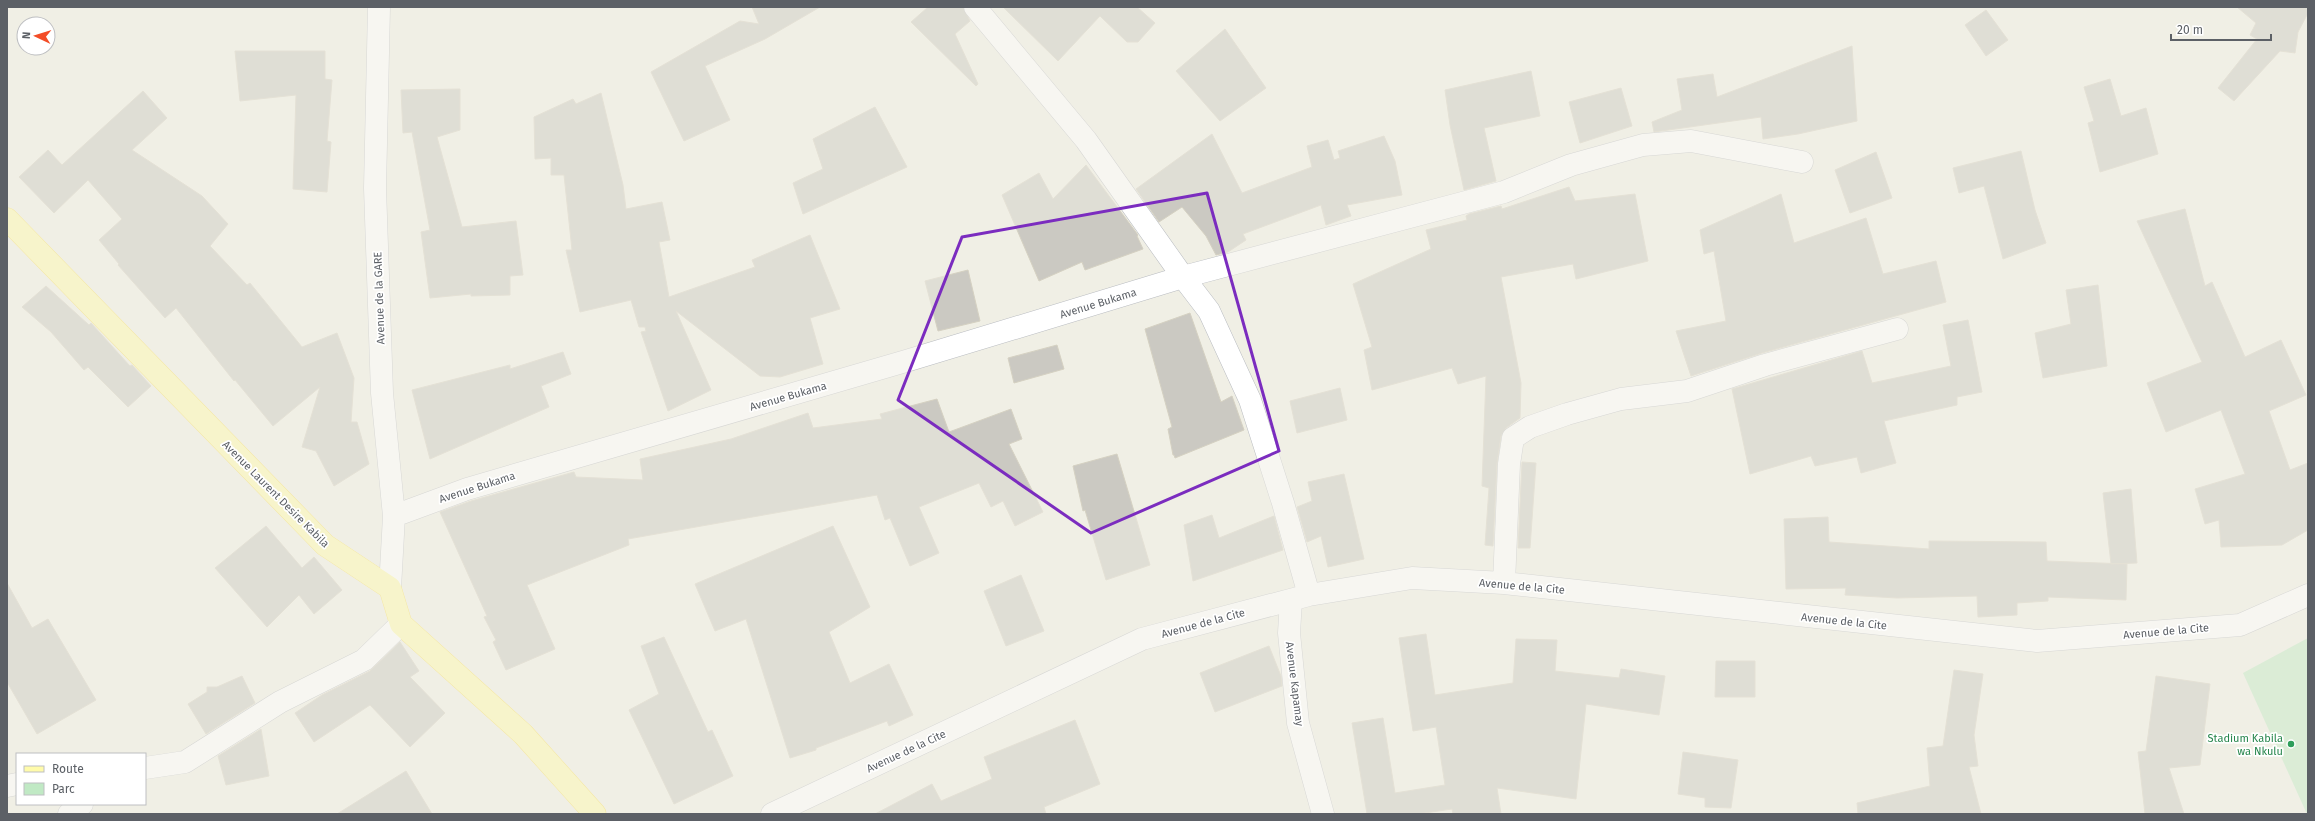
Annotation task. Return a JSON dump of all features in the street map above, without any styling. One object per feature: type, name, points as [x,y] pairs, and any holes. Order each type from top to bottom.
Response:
[{"type":"main road","name":"Avenue Laurent Desire Kabila","points":[[7,220],[325,545],[390,588]]},
{"type":"main road","points":[[390,588],[401,624],[523,734],[595,814]]},
{"type":"street","name":"Avenue de la GARE","points":[[379,7],[376,196],[382,393],[394,516],[390,588]]},
{"type":"street","points":[[975,7],[1086,140],[1183,277],[1209,310],[1250,400],[1283,503],[1300,597]]},
{"type":"street","name":"Avenue Bukama","points":[[394,516],[467,489],[906,361],[1183,277],[1497,194],[1571,165],[1643,145],[1691,141],[1802,162]]},
{"type":"street","points":[[1504,583],[1509,464],[1513,438],[1530,427],[1621,399],[1687,391],[1765,366],[1897,329]]},
{"type":"street","name":"Avenue de la Cite","points":[[772,814],[1142,639],[1300,597],[1412,578],[1504,583],[2037,641],[2240,625],[2308,595]]},
{"type":"street","name":"Avenue Kapamay","points":[[1300,597],[1288,633],[1298,723],[1323,814]]},
{"type":"street","points":[[146,768],[185,762],[280,702],[364,660],[401,624]]},
{"type":"street","points":[[69,814],[81,805]]},
{"type":"highlighted area","points":[[1207,193],[1279,451],[1091,533],[898,400],[962,237]]},
{"type":"green space","name":"Stadium Kabila wa Nkulu","points":[[2308,638],[2308,814],[2307,814],[2243,673]]},
{"type":"building","points":[[752,7],[820,7],[765,39],[705,66],[730,120],[684,141],[651,72],[740,21],[759,24]]},
{"type":"building","points":[[928,7],[963,7],[970,21],[955,34],[978,84],[976,86],[911,22]]},
{"type":"building","points":[[1003,7],[1137,7],[1155,23],[1138,42],[1127,42],[1100,16],[1058,61]]},
{"type":"building","points":[[2237,7],[2308,7],[2308,13],[2298,32],[2295,53],[2280,51],[2234,101],[2218,88],[2257,39],[2250,35],[2256,23]]},
{"type":"building","points":[[1986,10],[2008,40],[1986,56],[1965,25]]},
{"type":"building","points":[[1225,29],[1266,88],[1220,121],[1176,71]]},
{"type":"building","points":[[1852,46],[1857,121],[1798,134],[1763,139],[1761,117],[1654,132],[1652,122],[1682,110],[1677,79],[1713,74],[1717,97]]},
{"type":"building","points":[[235,51],[325,51],[325,79],[332,80],[327,141],[331,142],[327,192],[293,189],[296,95],[240,101]]},
{"type":"building","points":[[1531,71],[1540,116],[1484,128],[1496,181],[1464,190],[1450,125],[1445,90]]},
{"type":"building","points":[[2110,79],[2121,116],[2146,108],[2158,154],[2100,172],[2088,123],[2094,121],[2084,87]]},
{"type":"building","points":[[1621,88],[1632,126],[1580,143],[1569,102]]},
{"type":"building","points":[[460,89],[460,130],[437,137],[462,227],[516,221],[523,275],[510,276],[510,295],[471,296],[471,294],[430,298],[421,232],[430,230],[412,132],[403,133],[401,90]]},
{"type":"building","points":[[143,91],[167,118],[132,150],[202,196],[228,224],[210,246],[247,285],[250,283],[302,347],[337,333],[354,378],[351,422],[357,422],[369,464],[334,486],[316,451],[302,447],[320,387],[273,426],[235,380],[234,381],[176,308],[165,318],[118,265],[119,264],[99,240],[122,219],[88,180],[54,213],[19,177],[48,150],[62,165]]},
{"type":"building","points":[[601,93],[623,185],[626,209],[662,202],[670,240],[659,242],[669,297],[755,267],[752,260],[810,235],[840,309],[810,318],[823,364],[780,377],[760,376],[676,311],[711,390],[668,411],[641,332],[646,331],[645,327],[639,327],[631,300],[580,312],[566,250],[572,250],[564,175],[551,175],[551,158],[535,159],[534,117],[573,99],[576,104]]},
{"type":"building","points":[[875,107],[907,167],[803,214],[793,183],[823,169],[813,139]]},
{"type":"building","points":[[1212,134],[1242,193],[1312,167],[1307,146],[1328,140],[1334,160],[1340,158],[1338,151],[1384,136],[1395,161],[1402,195],[1347,205],[1351,216],[1326,225],[1321,205],[1243,234],[1246,240],[1228,252],[1216,255],[1206,236],[1182,207],[1159,222],[1136,189]]},
{"type":"building","points":[[2021,151],[2035,210],[2046,243],[2003,259],[1984,186],[1959,193],[1953,168]]},
{"type":"building","points":[[1876,152],[1892,198],[1850,213],[1835,170]]},
{"type":"building","points":[[1086,165],[1138,235],[1137,236],[1143,249],[1085,270],[1082,262],[1039,281],[1002,195],[1039,173],[1053,199]]},
{"type":"building","points":[[1569,187],[1575,201],[1635,194],[1648,261],[1576,279],[1573,264],[1501,277],[1521,383],[1520,418],[1506,428],[1501,436],[1497,463],[1493,546],[1485,545],[1489,488],[1482,486],[1486,376],[1458,384],[1452,368],[1372,390],[1364,350],[1372,347],[1353,284],[1431,249],[1426,230],[1467,220],[1466,216],[1469,214],[1501,206],[1502,209]]},
{"type":"building","points":[[1781,194],[1794,243],[1866,218],[1883,274],[1936,261],[1946,302],[1762,353],[1691,376],[1676,331],[1726,321],[1714,251],[1704,254],[1700,230]]},
{"type":"building","points":[[2185,209],[2205,286],[2212,282],[2245,357],[2281,340],[2306,395],[2269,411],[2290,470],[2308,463],[2308,530],[2282,545],[2221,547],[2219,520],[2205,524],[2195,489],[2245,474],[2221,410],[2166,432],[2147,383],[2202,362],[2137,221]]},
{"type":"building","points":[[968,270],[980,321],[938,331],[925,281]]},
{"type":"building","points":[[2098,285],[2107,366],[2043,378],[2035,333],[2071,324],[2066,290]]},
{"type":"building","points":[[46,286],[89,325],[91,323],[130,366],[132,365],[151,386],[128,407],[88,367],[84,370],[51,332],[22,307]]},
{"type":"building","points":[[1190,313],[1221,402],[1232,396],[1244,430],[1175,458],[1173,455],[1168,429],[1172,427],[1145,329]]},
{"type":"building","points":[[1968,320],[1982,392],[1957,397],[1957,405],[1884,421],[1896,463],[1861,473],[1857,457],[1815,466],[1811,456],[1750,474],[1732,389],[1862,351],[1872,383],[1951,366],[1943,325]]},
{"type":"building","points":[[1057,345],[1064,369],[1014,383],[1008,358]]},
{"type":"building","points":[[563,352],[571,374],[541,386],[549,407],[430,459],[412,390],[510,365],[510,369]]},
{"type":"building","points":[[1340,388],[1347,420],[1297,433],[1290,401]]},
{"type":"building","points":[[937,399],[949,432],[1011,409],[1022,439],[1009,444],[1043,512],[1015,526],[1003,501],[991,507],[979,483],[919,507],[939,553],[910,566],[890,518],[885,520],[877,495],[628,539],[629,545],[527,585],[555,649],[506,670],[493,642],[496,640],[484,617],[487,616],[440,512],[471,501],[574,472],[576,477],[643,480],[640,459],[731,439],[808,413],[813,428],[882,419],[880,414]]},
{"type":"building","points":[[1117,454],[1150,565],[1106,580],[1085,510],[1083,511],[1073,466]]},
{"type":"building","points":[[1522,462],[1536,463],[1530,548],[1518,548]]},
{"type":"building","points":[[1344,474],[1364,559],[1328,567],[1321,536],[1307,542],[1297,507],[1312,501],[1308,482]]},
{"type":"building","points":[[2131,489],[2137,563],[2111,564],[2103,493]]},
{"type":"building","points":[[1212,515],[1219,538],[1274,516],[1283,550],[1193,581],[1184,525]]},
{"type":"building","points":[[1828,517],[1829,542],[1929,549],[1929,541],[2046,542],[2047,561],[2127,564],[2126,600],[2048,597],[2048,601],[2017,603],[2017,615],[1978,617],[1977,596],[1897,598],[1845,595],[1846,588],[1786,589],[1784,519]]},
{"type":"building","points":[[266,526],[302,568],[314,557],[342,590],[314,614],[299,595],[267,627],[215,568]]},
{"type":"building","points":[[833,526],[870,607],[829,632],[850,683],[889,664],[913,715],[889,726],[887,721],[816,748],[816,750],[790,758],[746,619],[715,631],[695,584]]},
{"type":"building","points":[[1021,575],[1044,631],[1006,646],[984,591]]},
{"type":"building","points":[[7,583],[32,628],[48,619],[96,700],[37,734],[7,682]]},
{"type":"building","points":[[1426,634],[1435,695],[1513,683],[1516,639],[1557,640],[1555,671],[1619,678],[1621,669],[1665,676],[1659,715],[1586,704],[1576,799],[1497,788],[1501,814],[1453,814],[1452,809],[1418,814],[1367,814],[1352,723],[1383,718],[1395,793],[1445,785],[1436,727],[1413,731],[1399,638]]},
{"type":"building","points":[[664,637],[708,732],[712,730],[733,776],[674,804],[629,710],[659,694],[641,646]]},
{"type":"building","points":[[400,642],[419,671],[410,677],[445,713],[410,747],[370,705],[314,742],[295,713],[322,695],[370,671]]},
{"type":"building","points":[[1269,646],[1281,676],[1282,686],[1215,712],[1200,673]]},
{"type":"building","points":[[1716,661],[1755,661],[1755,697],[1715,697]]},
{"type":"building","points":[[1954,670],[1983,674],[1974,735],[1978,766],[1969,767],[1981,814],[1858,814],[1857,803],[1930,786],[1927,748],[1943,746]]},
{"type":"building","points":[[242,676],[255,703],[206,734],[188,704],[207,692],[207,687],[217,687]]},
{"type":"building","points":[[2156,676],[2210,684],[2200,765],[2169,768],[2184,814],[2145,814],[2138,752],[2146,751]]},
{"type":"building","points":[[1075,720],[1100,784],[1044,807],[1046,814],[875,814],[932,784],[941,801],[992,779],[984,757]]},
{"type":"building","points":[[261,729],[269,776],[226,785],[218,756]]},
{"type":"building","points":[[1683,752],[1738,760],[1731,808],[1705,807],[1705,798],[1678,794]]},
{"type":"building","points":[[406,771],[432,814],[337,814]]},
{"type":"place","name":"Stadium Kabila wa Nkulu","points":[[2291,744]]}]
